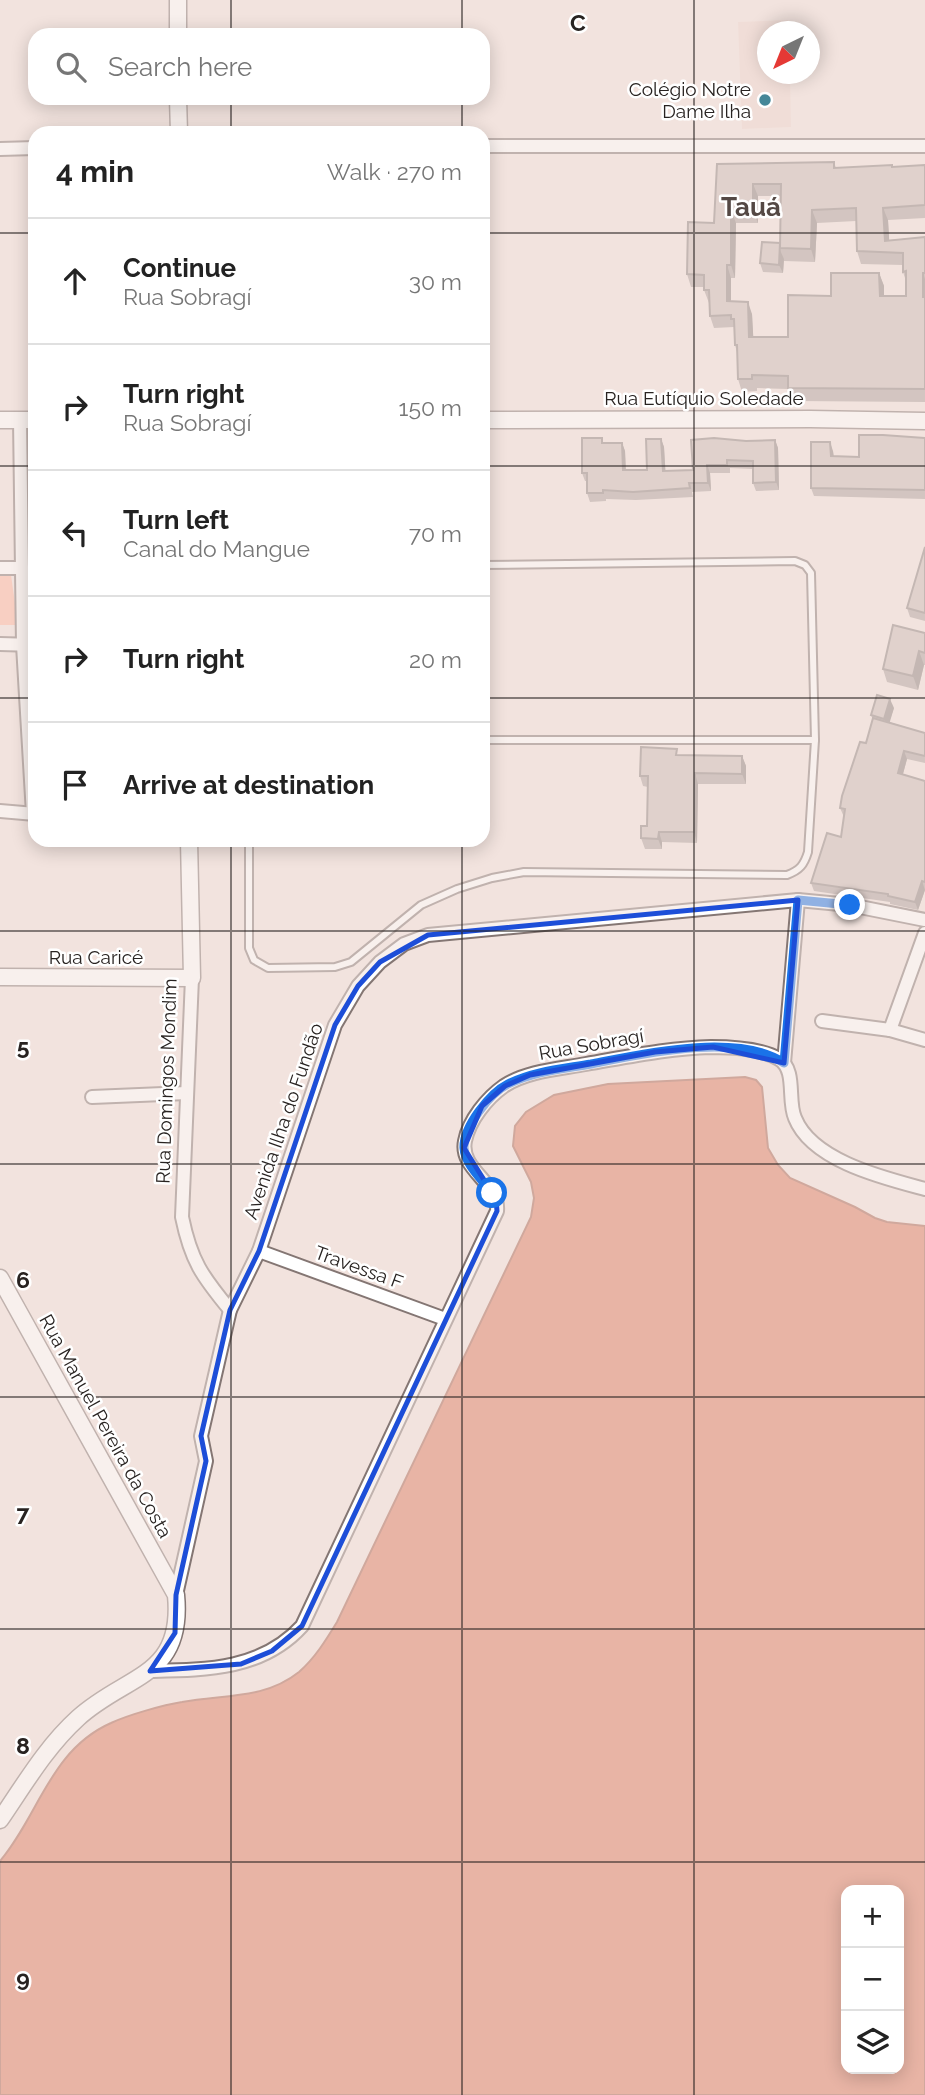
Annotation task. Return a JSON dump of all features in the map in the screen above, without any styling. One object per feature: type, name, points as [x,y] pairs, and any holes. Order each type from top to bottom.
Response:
[{"type":"street","points":[[178,0],[178,28]]},
{"type":"street","points":[[178,105],[179,126]]},
{"type":"street","points":[[490,146],[925,146]]},
{"type":"street","points":[[0,149],[28,148]]},
{"type":"street","points":[[0,420],[28,420],[22,568],[28,634]]},
{"type":"street","name":"Rua Eutíquio Soledade","points":[[490,420],[925,421]]},
{"type":"street","points":[[0,568],[22,568]]},
{"type":"street","points":[[0,645],[28,645]]},
{"type":"street","points":[[0,811],[28,813]]},
{"type":"street","name":"Rua Domingos Mondim","points":[[190,847],[192,978],[182,1217],[188,1248],[204,1278],[230,1310]]},
{"type":"street","points":[[798,900],[784,1063],[791,1081],[790,1097],[794,1117],[805,1136],[822,1151],[879,1177],[925,1189]]},
{"type":"street","name":"Avenida Ilha do Fundão","points":[[176,1595],[206,1461],[201,1436],[230,1310],[259,1251],[335,1025],[359,986],[380,962],[404,944],[428,934],[798,900],[850,905],[925,920]]},
{"type":"street","points":[[890,1030],[925,933]]},
{"type":"street","name":"Rua Caricé","points":[[0,977],[192,978]]},
{"type":"street","points":[[822,1021],[890,1030],[925,1040]]},
{"type":"street","name":"Rua Sobragí","points":[[445,1319],[497,1210],[496,1199],[467,1159],[464,1147],[466,1138],[482,1106],[505,1086],[530,1075],[655,1052],[702,1048],[747,1050],[776,1057],[784,1063]]},
{"type":"street","points":[[92,1097],[187,1093]]},
{"type":"street","name":"Travessa F","points":[[259,1251],[445,1319]]},
{"type":"street","name":"Rua Manuel Pereira da Costa","points":[[0,1278],[176,1595]]},
{"type":"street","points":[[150,1671],[208,1670],[241,1664],[293,1637],[302,1626],[445,1319]]},
{"type":"street","points":[[0,1820],[37,1764],[77,1718],[113,1690],[150,1671],[160,1659],[176,1633],[176,1595]]},
{"type":"lane","points":[[249,847],[249,948],[254,960],[268,968],[335,967],[351,962],[421,905],[457,889],[492,878],[524,872],[787,875],[797,872],[805,864],[815,740],[811,573],[806,565],[795,561],[490,565]]},
{"type":"lane","points":[[490,740],[815,740]]},
{"type":"highlighted area","points":[[798,900],[784,1063],[713,1047],[655,1052],[530,1075],[505,1086],[482,1106],[464,1148],[496,1199],[497,1211],[302,1626],[272,1651],[241,1664],[150,1671],[175,1633],[176,1595],[206,1461],[201,1436],[230,1310],[259,1251],[335,1025],[358,986],[380,962],[428,935]]},
{"type":"shaded area","name":"Colégio Notre Dame Ilha","points":[[757,21],[757,84],[790,84],[791,127],[742,129],[738,22]]},
{"type":"shaded area","points":[[11,575],[18,625],[0,625],[0,576]]},
{"type":"shaded area","points":[[745,1077],[756,1080],[762,1087],[768,1148],[790,1178],[875,1218],[925,1226],[925,2095],[0,2095],[0,1861],[59,1766],[73,1749],[90,1735],[118,1720],[174,1703],[257,1692],[272,1687],[299,1672],[315,1655],[337,1622],[531,1217],[534,1198],[531,1182],[513,1146],[515,1126],[526,1112],[554,1095],[608,1084]]},
{"type":"building","points":[[834,162],[834,168],[925,165],[925,205],[883,208],[885,241],[925,237],[925,389],[788,388],[788,376],[752,375],[752,379],[738,379],[734,319],[731,319],[731,315],[710,316],[709,290],[704,290],[704,275],[687,274],[688,222],[714,223],[717,164]],"holes":[[[753,184],[781,184],[780,248],[811,249],[812,210],[856,208],[857,251],[903,253],[906,296],[880,296],[879,273],[831,273],[831,296],[788,295],[788,337],[749,337],[748,302],[727,301],[727,265],[731,265],[731,210],[753,211]]]},
{"type":"building","points":[[762,242],[780,243],[779,265],[760,263]]},
{"type":"building","points":[[859,435],[925,438],[925,490],[811,488],[811,442],[830,442],[831,456],[859,457]]},
{"type":"building","points":[[582,438],[602,438],[602,443],[622,443],[623,470],[647,470],[646,439],[661,439],[663,471],[693,470],[691,440],[775,440],[776,482],[753,483],[753,461],[727,460],[727,465],[707,465],[708,483],[689,483],[690,488],[633,492],[603,490],[603,493],[587,493],[587,473],[582,473]]},
{"type":"building","points":[[925,547],[925,613],[907,608]]},
{"type":"building","points":[[893,625],[925,633],[925,653],[919,651],[913,676],[883,669]]},
{"type":"building","points":[[877,695],[890,699],[884,719],[871,715]]},
{"type":"building","points":[[873,718],[925,733],[925,756],[904,751],[898,773],[925,781],[925,882],[922,881],[915,902],[888,894],[811,883],[827,833],[841,837],[845,809],[840,808],[842,796],[860,742],[866,743]]},
{"type":"building","points":[[641,747],[677,749],[676,755],[742,756],[742,774],[695,773],[694,832],[659,832],[658,839],[641,838],[641,826],[647,826],[648,776],[640,776]]},
{"type":"place","name":"Colégio Notre Dame Ilha","points":[[765,100]]},
{"type":"district","name":"Tauá","points":[[751,207]]},
{"type":"route","points":[[492,1193],[467,1159],[464,1147],[482,1106],[505,1086],[530,1075],[655,1052],[713,1047],[747,1050],[776,1057],[784,1063],[798,900],[850,905]]}]
